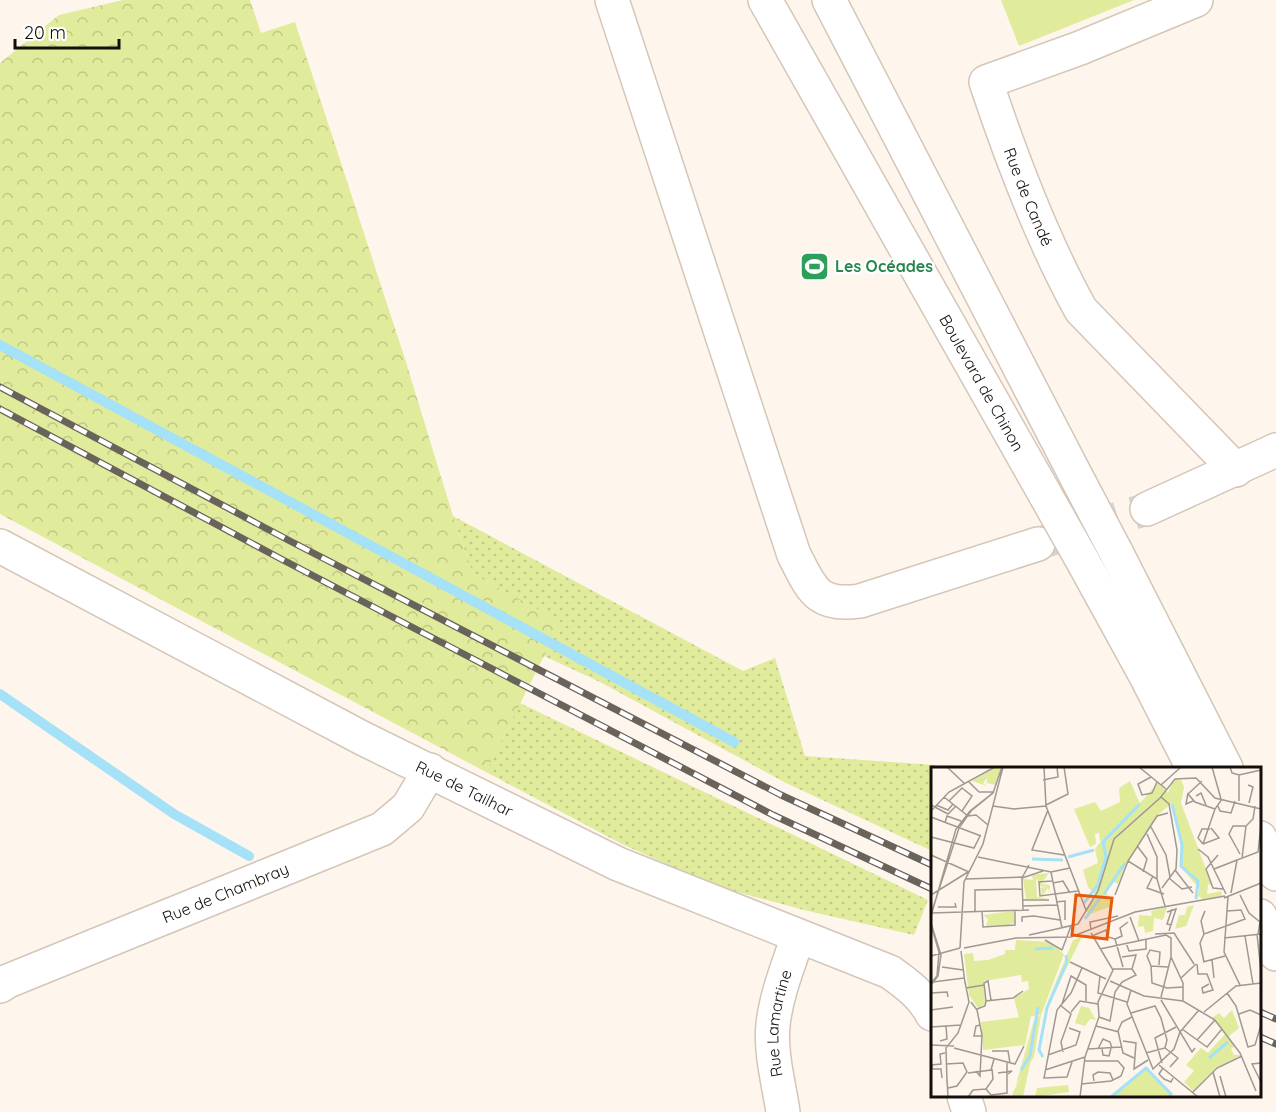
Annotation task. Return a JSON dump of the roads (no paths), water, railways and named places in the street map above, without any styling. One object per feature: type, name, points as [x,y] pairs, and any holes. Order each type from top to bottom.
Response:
[{"type":"street","points":[[612,0],[794,555],[812,589],[828,600],[844,603],[860,601],[1038,544]]},
{"type":"street","name":"Boulevard de Chinon","points":[[765,0],[1085,565],[1192,767]]},
{"type":"street","points":[[829,0],[1225,767]]},
{"type":"street","name":"Rue de Candé","points":[[1196,0],[1080,48],[986,82],[1008,148],[1066,284],[1081,310],[1236,470]]},
{"type":"street","points":[[1147,509],[1276,450]]},
{"type":"street","name":"Rue de Tailhar","points":[[0,546],[342,727],[618,864],[890,972],[908,985],[927,1003],[931,1010]]},
{"type":"street","name":"Rue de Chambray","points":[[0,986],[382,828],[408,807],[430,770]]},
{"type":"street","points":[[1261,840],[1276,874]]},
{"type":"street","points":[[1261,918],[1276,954]]},
{"type":"street","name":"Rue Lamartine","points":[[783,1112],[774,1053],[773,1025],[778,999],[798,936]]},
{"type":"street","points":[[965,1097],[969,1112]]},
{"type":"waterway","points":[[0,345],[734,742]]},
{"type":"waterway","points":[[0,694],[174,814],[249,856]]},
{"type":"tunnel","points":[[1040,543],[1147,509]]},
{"type":"railway","points":[[0,387],[290,541],[781,795],[931,865]]},
{"type":"railway","points":[[0,409],[283,560],[773,815],[931,889]]},
{"type":"railway","points":[[1261,1012],[1276,1019]]},
{"type":"railway","points":[[1261,1037],[1276,1044]]},
{"type":"place","name":"Les Océades","points":[[814,266]]}]
